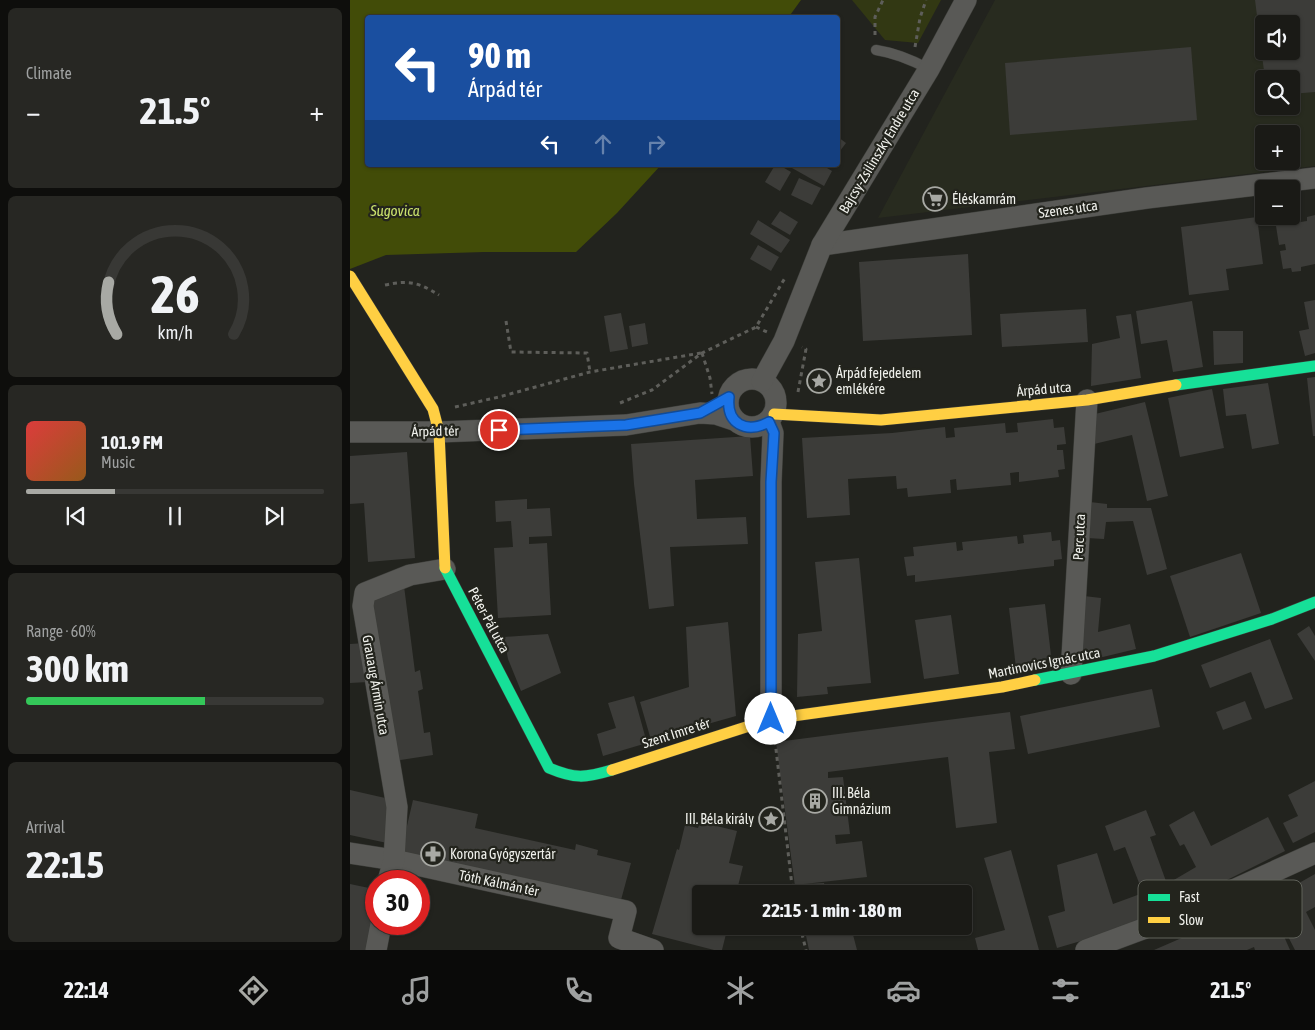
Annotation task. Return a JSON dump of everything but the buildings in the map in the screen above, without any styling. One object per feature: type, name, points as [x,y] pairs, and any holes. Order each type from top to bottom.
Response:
[{"type":"street","name":"Bajcsy-Zsilinszky Endre utca","points":[[752,381],[784,341],[822,245],[921,64],[966,0]]},
{"type":"street","name":"Szenes utca","points":[[822,245],[1147,198],[1315,178]]},
{"type":"street","name":"Péter-Pál utca","points":[[350,276],[433,409],[439,432],[445,569],[549,768],[568,776],[592,776]]},
{"type":"street","name":"Árpád utca","points":[[772,418],[881,420],[1087,400],[1315,366]]},
{"type":"street","name":"Árpád tér","points":[[700,413],[729,397],[731,390],[752,381]]},
{"type":"street","points":[[752,381],[770,387],[775,395],[777,404],[772,418],[774,433],[771,482],[775,718]]},
{"type":"street","points":[[729,397],[728,405],[734,420]]},
{"type":"street","name":"Perc utca","points":[[1071,674],[1087,400]]},
{"type":"street","name":"Árpád tér","points":[[350,432],[439,432],[626,425],[700,413],[716,414],[750,428],[760,427],[772,418]]},
{"type":"street","name":"Grauaug Ármin utca","points":[[394,860],[397,807],[363,606],[365,592],[410,575],[445,569]]},
{"type":"street","name":"Martinovics Ignác utca","points":[[775,718],[1002,687],[1071,674],[1154,656],[1272,619],[1315,602]]},
{"type":"street","name":"Szent Imre tér","points":[[592,776],[775,718]]},
{"type":"street","name":"Tóth Kálmán tér","points":[[350,852],[626,911],[619,938],[653,950]]},
{"type":"street","points":[[1255,880],[1315,853]]},
{"type":"street","points":[[391,870],[394,860]]},
{"type":"street","points":[[1086,950],[1138,931]]},
{"type":"street","points":[[376,950],[379,935]]},
{"type":"lane","points":[[876,50],[891,53],[921,64]]},
{"type":"path","points":[[876,50],[875,17],[883,0]]},
{"type":"path","points":[[921,64],[920,18],[926,0]]},
{"type":"path","points":[[382,286],[401,281],[422,285],[439,295]]},
{"type":"path","points":[[506,321],[511,352],[587,353],[590,372]]},
{"type":"path","points":[[610,404],[620,404],[652,390],[702,353],[756,328]]},
{"type":"path","points":[[467,410],[461,406],[590,372],[702,353]]},
{"type":"path","points":[[775,718],[775,742],[792,885]]},
{"type":"path","points":[[802,935],[806,950]]},
{"type":"shaded area","points":[[852,0],[941,0],[918,43],[885,40]]},
{"type":"shaded area","points":[[995,0],[1315,0],[1315,166],[1300,168],[1300,125],[1255,125],[1255,170],[1281,170],[878,218]]},
{"type":"water","name":"Sugovica","points":[[350,0],[801,0],[790,15],[365,15],[365,167],[659,167],[617,213],[576,252],[386,255],[350,269]]},
{"type":"traffic: fast","points":[[1176,385],[1315,366]]},
{"type":"traffic: fast","points":[[445,568],[549,768],[573,776],[594,775],[612,770]]},
{"type":"traffic: fast","points":[[1035,680],[1154,656],[1272,619],[1315,602]]},
{"type":"traffic: slow","points":[[350,276],[385,332]]},
{"type":"traffic: slow","points":[[385,332],[433,409],[439,432],[445,568]]},
{"type":"traffic: slow","points":[[774,414],[881,420],[1087,400],[1176,385]]},
{"type":"traffic: slow","points":[[612,770],[771,719],[1002,687],[1035,680]]},
{"type":"place","name":"Éléskamrám","points":[[935,199]]},
{"type":"place","name":"Árpád fejedelem emlékére","points":[[819,381]]},
{"type":"place","name":"III. Béla Gimnázium","points":[[815,801]]},
{"type":"place","name":"III. Béla király","points":[[771,819]]},
{"type":"place","name":"Korona Gyógyszertár","points":[[433,854]]},
{"type":"route","points":[[499,430],[626,425],[700,413],[729,397],[730,413],[734,420],[741,425],[750,428],[760,427],[769,422],[774,433],[771,482],[771,719]]}]
